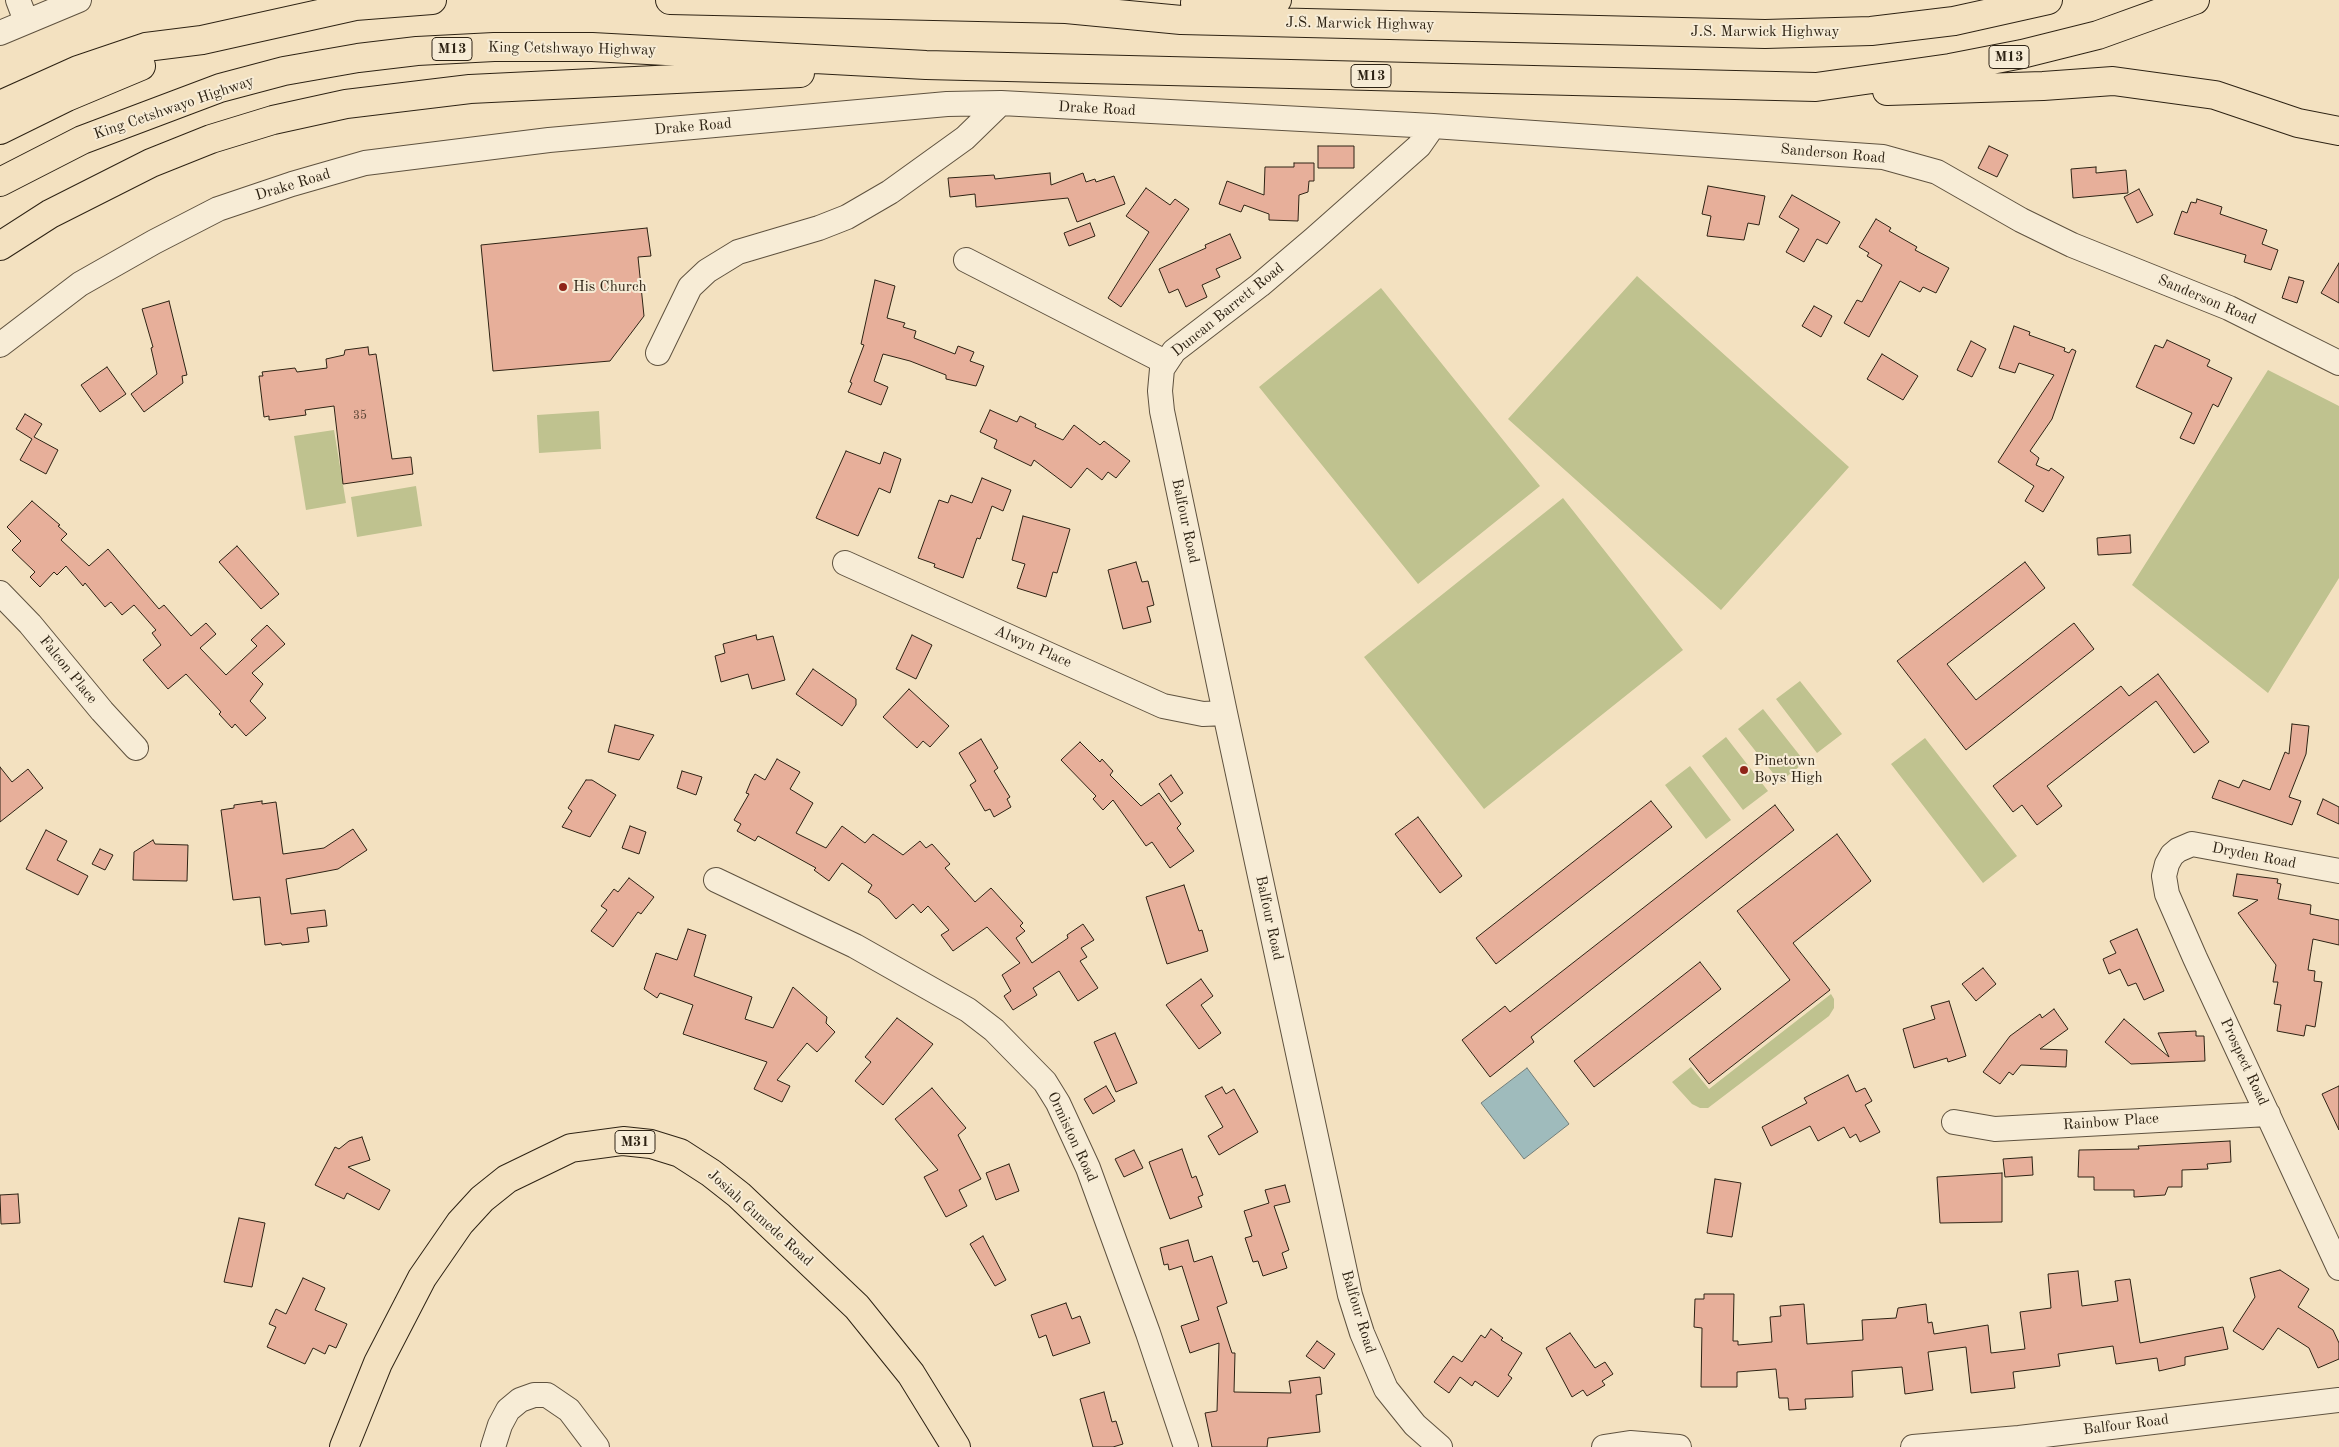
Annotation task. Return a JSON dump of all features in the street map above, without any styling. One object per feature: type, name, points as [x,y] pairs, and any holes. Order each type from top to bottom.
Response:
[{"type":"main road","points":[[0,105],[78,70],[146,47],[202,40],[354,6],[432,0]]},
{"type":"main road","name":"J.S. Marwick Highway","points":[[670,0],[1066,9],[1181,20],[1765,34],[1871,31],[1936,23],[2048,0]]},
{"type":"main road","points":[[1066,9],[1278,0]]},
{"type":"main road","name":"M13","points":[[926,65],[1816,87],[1950,68],[2022,54],[2098,36],[2195,0]]},
{"type":"main road","points":[[0,130],[67,97],[202,40]]},
{"type":"main road","name":"King Cetshwayo Highway","points":[[0,182],[82,140],[220,88],[284,71],[358,58],[494,46],[592,47],[926,65]]},
{"type":"main road","points":[[0,246],[50,214],[151,163],[211,139],[273,120],[346,104],[470,89],[926,65]]},
{"type":"main road","points":[[1816,87],[1861,90],[1909,90],[2043,86],[2113,81],[2215,95],[2298,123],[2339,131]]},
{"type":"main road","name":"Josiah Gumede Road","points":[[344,1447],[378,1363],[413,1295],[422,1278],[460,1223],[482,1199],[507,1179],[571,1148],[623,1141],[651,1144],[680,1153],[711,1173],[738,1196],[857,1307],[911,1374],[956,1447]]},
{"type":"street","points":[[0,33],[22,10],[79,0]]},
{"type":"street","points":[[658,353],[690,287],[707,271],[738,252],[819,228],[847,217],[933,164],[965,138],[1001,103]]},
{"type":"street","name":"Drake Road","points":[[0,345],[80,284],[154,242],[218,209],[292,184],[365,163],[559,139],[947,104],[1001,103],[1433,126]]},
{"type":"street","name":"Duncan Barrett Road","points":[[966,260],[1165,362],[1179,346],[1260,285],[1314,239],[1419,146],[1433,126]]},
{"type":"street","name":"Sanderson Road","points":[[1433,126],[1883,157],[1911,164],[1938,172],[2021,220],[2072,245],[2229,308],[2339,363]]},
{"type":"street","name":"Balfour Road","points":[[1165,362],[1161,383],[1162,411],[1350,1295],[1362,1333],[1386,1389],[1415,1426],[1440,1447]]},
{"type":"street","name":"Alwyn Place","points":[[846,563],[1164,706],[1203,714],[1225,713]]},
{"type":"street","name":"Falcon Place","points":[[0,593],[30,624],[102,712],[136,748]]},
{"type":"street","name":"Dryden Road","points":[[2172,855],[2192,844],[2339,871]]},
{"type":"street","name":"Prospect Road","points":[[2172,855],[2164,876],[2167,894],[2268,1114],[2332,1230],[2339,1268]]},
{"type":"street","name":"Ormiston Road","points":[[716,880],[855,946],[968,1010],[994,1030],[1045,1082],[1058,1103],[1088,1168],[1148,1333],[1186,1447]]},
{"type":"street","name":"Rainbow Place","points":[[1954,1122],[1995,1129],[2268,1114]]},
{"type":"street","points":[[493,1447],[500,1425],[508,1410],[520,1400],[534,1395],[546,1395],[564,1407],[597,1447]]},
{"type":"street","name":"Balfour Road","points":[[1913,1447],[2038,1435],[2339,1400]]},
{"type":"street","points":[[1604,1447],[1630,1443],[1679,1447]]},
{"type":"green space","points":[[1637,276],[1849,467],[1721,610],[1508,419]]},
{"type":"green space","points":[[1381,288],[1540,486],[1418,584],[1259,387]]},
{"type":"green space","points":[[2268,370],[2339,406],[2339,578],[2268,693],[2132,585]]},
{"type":"green space","points":[[599,411],[601,449],[539,453],[537,415]]},
{"type":"green space","points":[[334,430],[346,503],[306,510],[294,436]]},
{"type":"green space","points":[[416,486],[422,526],[357,537],[351,497]]},
{"type":"green space","points":[[1563,498],[1683,650],[1484,809],[1364,657]]},
{"type":"green space","points":[[1800,681],[1842,734],[1817,753],[1776,699]]},
{"type":"green space","points":[[1763,709],[1805,762],[1780,782],[1738,729]]},
{"type":"green space","points":[[1726,737],[1768,791],[1743,810],[1702,756]]},
{"type":"green space","points":[[1925,738],[2017,856],[1983,883],[1891,764]]},
{"type":"green space","points":[[1690,766],[1731,820],[1706,839],[1665,785]]},
{"type":"green space","points":[[1831,994],[1834,999],[1834,1008],[1829,1016],[1708,1108],[1700,1108],[1692,1104],[1672,1082],[1691,1067],[1709,1089]]},
{"type":"water","points":[[1527,1068],[1569,1124],[1524,1159],[1481,1103]]},
{"type":"building","points":[[1318,146],[1354,146],[1354,168],[1318,168]]},
{"type":"building","points":[[1989,146],[2008,155],[1997,177],[1978,168]]},
{"type":"building","points":[[1294,163],[1314,163],[1314,181],[1309,181],[1308,192],[1299,195],[1298,221],[1269,220],[1269,214],[1244,205],[1241,212],[1219,204],[1227,181],[1264,195],[1265,167],[1294,167]]},
{"type":"building","points":[[2096,167],[2096,173],[2126,170],[2128,193],[2073,198],[2071,169]]},
{"type":"building","points":[[1050,173],[1051,185],[1083,173],[1086,182],[1095,179],[1096,182],[1114,176],[1125,204],[1077,222],[1068,198],[976,207],[975,194],[950,197],[948,178],[994,175],[995,179]]},
{"type":"building","points":[[1708,186],[1765,196],[1759,225],[1748,223],[1744,240],[1707,236],[1711,216],[1702,214]]},
{"type":"building","points":[[1146,188],[1170,205],[1175,199],[1189,209],[1121,307],[1108,298],[1149,232],[1126,216]]},
{"type":"building","points":[[2139,189],[2153,215],[2137,223],[2124,197]]},
{"type":"building","points":[[1792,195],[1840,222],[1827,244],[1817,239],[1804,262],[1786,252],[1799,229],[1779,217]]},
{"type":"building","points":[[2197,199],[2222,207],[2220,214],[2267,230],[2262,244],[2278,250],[2271,270],[2244,262],[2246,255],[2174,234],[2182,211],[2187,213],[2191,202],[2196,203]]},
{"type":"building","points":[[1876,219],[1891,228],[1889,231],[1917,247],[1915,250],[1949,268],[1936,293],[1923,287],[1920,292],[1900,281],[1869,337],[1844,323],[1857,300],[1862,302],[1882,265],[1867,256],[1869,253],[1859,247]]},
{"type":"building","points":[[1090,223],[1095,236],[1069,246],[1064,233]]},
{"type":"building","name":"His Church","points":[[647,228],[651,256],[638,257],[644,316],[610,361],[493,371],[481,245]]},
{"type":"building","points":[[1230,234],[1241,258],[1216,269],[1220,277],[1202,285],[1207,297],[1186,307],[1178,289],[1169,293],[1159,269],[1206,248],[1205,245]]},
{"type":"building","points":[[2339,263],[2339,303],[2321,293]]},
{"type":"building","points":[[2289,277],[2304,281],[2297,303],[2282,298]]},
{"type":"building","points":[[875,280],[895,286],[887,318],[905,323],[903,327],[916,331],[914,338],[955,354],[958,346],[974,352],[970,361],[984,366],[976,386],[946,379],[946,375],[910,361],[883,354],[874,381],[888,387],[881,405],[848,392],[864,345],[861,344]]},
{"type":"building","points":[[169,301],[187,375],[182,376],[183,383],[144,412],[131,394],[157,374],[151,348],[153,347],[142,309]]},
{"type":"building","points":[[1814,306],[1832,316],[1821,337],[1802,326]]},
{"type":"building","points":[[2014,326],[2030,332],[2029,335],[2065,348],[2064,351],[2069,353],[2072,349],[2076,351],[2052,419],[2030,451],[2039,458],[2036,465],[2049,471],[2051,468],[2064,477],[2043,512],[2025,501],[2034,486],[1998,462],[2054,375],[2019,363],[2015,373],[1999,368]]},
{"type":"building","points":[[2167,340],[2210,360],[2207,366],[2232,378],[2218,407],[2213,404],[2194,444],[2180,438],[2192,413],[2136,387],[2155,345],[2163,348]]},
{"type":"building","points":[[1971,341],[1986,349],[1972,377],[1957,370]]},
{"type":"building","points":[[368,347],[369,355],[376,354],[392,459],[411,457],[413,474],[343,484],[334,406],[305,410],[306,415],[269,420],[269,416],[264,417],[259,376],[263,376],[262,372],[295,368],[297,372],[327,368],[326,359],[344,355],[345,350]]},
{"type":"building","points":[[1882,354],[1918,376],[1903,400],[1867,379]]},
{"type":"building","points":[[107,367],[126,394],[100,412],[81,385]]},
{"type":"building","points":[[990,410],[1017,422],[1020,416],[1036,424],[1035,427],[1063,440],[1074,425],[1100,445],[1104,441],[1130,461],[1116,478],[1108,472],[1102,480],[1087,468],[1071,488],[1034,460],[1031,466],[994,448],[997,440],[980,432]]},
{"type":"building","points":[[25,414],[42,424],[34,437],[58,450],[46,474],[20,460],[32,439],[16,429]]},
{"type":"building","points":[[846,451],[880,464],[884,452],[901,459],[890,493],[879,488],[858,536],[816,518]]},
{"type":"building","points":[[982,478],[1011,490],[1003,511],[992,506],[980,539],[977,538],[963,578],[934,567],[935,564],[918,558],[939,500],[948,503],[951,495],[972,503]]},
{"type":"building","points":[[32,501],[60,525],[58,526],[67,534],[61,540],[89,566],[108,549],[159,609],[164,605],[191,636],[206,623],[216,634],[200,648],[226,675],[257,646],[251,640],[267,625],[285,644],[252,673],[263,684],[250,701],[266,718],[246,736],[235,724],[232,728],[219,714],[221,712],[186,674],[168,689],[143,660],[161,645],[152,633],[156,630],[134,605],[122,615],[111,602],[105,607],[85,583],[83,586],[66,566],[57,575],[54,572],[40,587],[30,577],[35,572],[12,550],[21,541],[7,527]]},
{"type":"building","points":[[1023,516],[1070,529],[1057,573],[1053,572],[1046,597],[1017,588],[1025,564],[1012,560]]},
{"type":"building","points":[[2130,535],[2131,553],[2098,555],[2097,538]]},
{"type":"building","points":[[237,546],[279,594],[261,609],[219,562]]},
{"type":"building","points":[[1136,562],[1142,582],[1148,581],[1154,605],[1147,607],[1151,622],[1123,629],[1108,570]]},
{"type":"building","points":[[2025,562],[2045,588],[1947,664],[1976,700],[2074,623],[2094,649],[1966,750],[1897,661]]},
{"type":"building","points":[[756,635],[757,640],[773,636],[785,680],[752,689],[748,674],[721,682],[715,656],[725,653],[723,644]]},
{"type":"building","points":[[912,635],[932,645],[916,679],[896,669]]},
{"type":"building","points":[[813,669],[856,699],[856,705],[842,726],[796,694]]},
{"type":"building","points":[[2158,674],[2209,742],[2194,753],[2156,701],[2047,786],[2062,806],[2037,825],[2022,805],[2013,812],[1993,786],[2121,686],[2129,696]]},
{"type":"building","points":[[909,689],[949,726],[930,747],[923,741],[917,748],[883,717]]},
{"type":"building","points":[[2292,724],[2309,726],[2306,754],[2289,797],[2301,801],[2292,825],[2212,798],[2219,780],[2239,788],[2243,780],[2270,790],[2285,752],[2289,754]]},
{"type":"building","points":[[615,725],[654,735],[639,760],[608,752]]},
{"type":"building","points":[[981,739],[998,768],[994,771],[1010,797],[1007,799],[1011,807],[994,817],[990,809],[985,811],[970,785],[976,781],[959,753]]},
{"type":"building","points":[[1080,742],[1100,762],[1102,759],[1113,771],[1110,775],[1141,806],[1159,793],[1181,824],[1177,828],[1194,851],[1170,868],[1152,842],[1146,846],[1113,800],[1103,810],[1093,799],[1096,796],[1061,760]]},
{"type":"building","points":[[777,759],[800,772],[790,789],[813,803],[796,833],[826,848],[842,826],[865,843],[873,834],[903,855],[920,841],[926,848],[932,844],[950,864],[945,868],[975,902],[991,888],[1023,923],[1020,926],[1025,931],[1016,938],[1032,963],[1068,938],[1067,935],[1083,924],[1094,940],[1081,948],[1087,957],[1080,961],[1098,988],[1078,1001],[1059,971],[1033,988],[1037,995],[1013,1010],[1004,996],[1011,991],[1002,975],[1020,963],[987,927],[953,951],[941,935],[949,930],[928,906],[921,913],[913,904],[896,919],[879,899],[868,892],[872,885],[842,863],[829,881],[814,870],[816,868],[758,836],[755,841],[737,831],[741,824],[734,820],[749,794],[746,793],[751,781],[755,774],[765,780]]},
{"type":"building","points":[[0,767],[12,782],[28,769],[43,788],[0,822]]},
{"type":"building","points":[[682,771],[702,777],[696,795],[677,788]]},
{"type":"building","points":[[1171,775],[1183,793],[1171,802],[1159,784]]},
{"type":"building","points":[[586,780],[592,780],[616,795],[590,837],[562,827],[572,811],[568,808]]},
{"type":"building","points":[[2323,799],[2339,807],[2339,824],[2317,814]]},
{"type":"building","points":[[262,801],[262,804],[276,802],[283,854],[324,848],[353,829],[367,850],[338,869],[286,879],[291,914],[325,910],[327,926],[307,928],[309,942],[265,945],[260,897],[233,900],[221,810],[234,808],[234,805]]},
{"type":"building","points":[[1651,801],[1672,827],[1496,964],[1476,938]]},
{"type":"building","points":[[1775,805],[1794,830],[1531,1037],[1534,1042],[1490,1077],[1462,1040],[1505,1006],[1510,1012]]},
{"type":"building","points":[[1418,817],[1462,876],[1440,893],[1395,834]]},
{"type":"building","points":[[630,826],[646,832],[639,854],[622,848]]},
{"type":"building","points":[[46,830],[67,841],[57,860],[88,876],[78,895],[26,869]]},
{"type":"building","points":[[1837,834],[1871,881],[1793,943],[1830,990],[1709,1084],[1689,1059],[1790,980],[1737,911]]},
{"type":"building","points":[[153,840],[155,844],[188,845],[187,881],[133,880],[134,852]]},
{"type":"building","points":[[100,849],[113,855],[105,870],[92,864]]},
{"type":"building","points":[[2237,874],[2278,879],[2277,883],[2281,884],[2278,899],[2311,905],[2310,914],[2339,920],[2339,945],[2313,939],[2308,970],[2315,971],[2314,981],[2322,982],[2315,1027],[2306,1025],[2304,1036],[2277,1031],[2281,1005],[2274,1004],[2278,982],[2273,982],[2276,965],[2238,913],[2258,900],[2233,896]]},
{"type":"building","points":[[629,878],[654,897],[641,914],[638,912],[613,947],[591,931],[607,910],[601,906],[614,889],[618,892]]},
{"type":"building","points":[[1184,885],[1199,931],[1202,930],[1208,951],[1167,964],[1146,897]]},
{"type":"building","points":[[688,929],[706,935],[694,976],[752,997],[745,1019],[773,1028],[793,987],[827,1017],[826,1023],[835,1032],[817,1052],[807,1043],[777,1080],[790,1086],[782,1102],[754,1089],[767,1062],[683,1034],[693,1005],[660,993],[657,998],[644,989],[656,953],[677,960]]},
{"type":"building","points":[[2137,929],[2164,991],[2144,1000],[2136,983],[2128,986],[2120,969],[2109,974],[2103,959],[2116,953],[2110,941]]},
{"type":"building","points":[[1700,962],[1721,989],[1594,1087],[1574,1061]]},
{"type":"building","points":[[1983,968],[1996,984],[1976,1001],[1962,984]]},
{"type":"building","points":[[1201,979],[1213,996],[1201,1005],[1221,1033],[1199,1049],[1166,1005]]},
{"type":"building","points":[[1949,1001],[1966,1056],[1948,1062],[1947,1058],[1914,1068],[1903,1029],[1935,1019],[1931,1006]]},
{"type":"building","points":[[2054,1009],[2068,1029],[2040,1049],[2067,1050],[2066,1067],[2021,1065],[2013,1075],[2009,1072],[2000,1084],[1983,1072],[2010,1036],[2040,1014],[2042,1018]]},
{"type":"building","points":[[897,1018],[933,1044],[883,1105],[855,1081],[871,1062],[865,1057]]},
{"type":"building","points":[[2124,1019],[2169,1057],[2158,1033],[2196,1031],[2196,1036],[2204,1036],[2205,1061],[2131,1064],[2105,1042]]},
{"type":"building","points":[[1115,1033],[1137,1083],[1116,1092],[1094,1042]]},
{"type":"building","points":[[1848,1075],[1856,1092],[1865,1088],[1872,1101],[1865,1105],[1880,1132],[1860,1142],[1856,1134],[1850,1138],[1844,1127],[1818,1141],[1810,1126],[1771,1146],[1762,1127],[1807,1103],[1804,1098]]},
{"type":"building","points":[[1106,1086],[1115,1101],[1093,1114],[1084,1099]]},
{"type":"building","points":[[2339,1086],[2339,1130],[2322,1094]]},
{"type":"building","points":[[1222,1087],[1226,1094],[1234,1089],[1258,1132],[1219,1155],[1208,1136],[1223,1127],[1205,1096]]},
{"type":"building","points":[[932,1088],[966,1128],[958,1135],[981,1179],[959,1190],[967,1206],[946,1217],[924,1177],[938,1170],[895,1119]]},
{"type":"building","points":[[362,1137],[370,1160],[348,1167],[390,1190],[379,1210],[347,1193],[344,1199],[315,1185],[335,1147],[339,1149],[349,1141]]},
{"type":"building","points":[[2230,1141],[2231,1162],[2207,1164],[2208,1169],[2182,1170],[2182,1187],[2168,1187],[2165,1195],[2134,1197],[2134,1190],[2094,1190],[2094,1177],[2078,1177],[2079,1150],[2139,1149],[2138,1146]]},
{"type":"building","points":[[1182,1149],[1192,1178],[1196,1176],[1203,1195],[1198,1197],[1202,1207],[1170,1219],[1149,1162]]},
{"type":"building","points":[[1134,1150],[1143,1168],[1124,1177],[1115,1159]]},
{"type":"building","points":[[2032,1157],[2033,1175],[2005,1177],[2003,1159]]},
{"type":"building","points":[[1009,1164],[1019,1191],[996,1200],[986,1173]]},
{"type":"building","points":[[2002,1173],[2002,1222],[1940,1223],[1937,1177]]},
{"type":"building","points":[[1715,1179],[1741,1183],[1732,1237],[1707,1233]]},
{"type":"building","points":[[1285,1185],[1290,1202],[1274,1206],[1289,1250],[1282,1253],[1287,1268],[1263,1276],[1258,1261],[1253,1262],[1245,1238],[1252,1236],[1244,1211],[1269,1203],[1265,1190]]},
{"type":"building","points":[[18,1194],[20,1223],[1,1224],[0,1195]]},
{"type":"building","points":[[239,1218],[265,1223],[252,1287],[224,1282]]},
{"type":"building","points":[[983,1236],[1006,1280],[995,1286],[970,1244]]},
{"type":"building","points":[[1188,1240],[1194,1262],[1212,1256],[1227,1303],[1217,1307],[1232,1353],[1235,1353],[1234,1392],[1291,1393],[1289,1381],[1320,1377],[1322,1394],[1316,1395],[1320,1432],[1268,1438],[1267,1447],[1212,1447],[1205,1413],[1217,1411],[1219,1343],[1190,1353],[1181,1326],[1199,1320],[1182,1266],[1169,1270],[1168,1264],[1164,1265],[1160,1248]]},
{"type":"building","points":[[2280,1270],[2309,1289],[2298,1307],[2333,1330],[2339,1343],[2339,1359],[2318,1368],[2309,1348],[2278,1328],[2263,1350],[2233,1331],[2255,1297],[2250,1278]]},
{"type":"building","points":[[2078,1271],[2082,1306],[2118,1301],[2115,1281],[2130,1279],[2140,1343],[2223,1327],[2228,1349],[2185,1357],[2185,1365],[2159,1371],[2157,1358],[2116,1364],[2113,1346],[2058,1354],[2060,1366],[2013,1372],[2015,1388],[1971,1393],[1966,1347],[1928,1352],[1933,1390],[1905,1394],[1902,1367],[1852,1371],[1853,1397],[1805,1399],[1806,1409],[1789,1410],[1788,1398],[1779,1398],[1776,1369],[1737,1372],[1737,1387],[1701,1387],[1702,1328],[1694,1327],[1695,1299],[1704,1299],[1704,1294],[1734,1294],[1733,1341],[1738,1341],[1738,1345],[1772,1342],[1770,1317],[1781,1316],[1780,1306],[1804,1304],[1807,1344],[1863,1340],[1862,1320],[1896,1318],[1898,1308],[1926,1304],[1928,1323],[1932,1322],[1934,1334],[1988,1325],[1991,1353],[2025,1349],[2020,1312],[2051,1308],[2048,1274]]},
{"type":"building","points":[[303,1278],[325,1288],[315,1310],[347,1324],[336,1348],[329,1345],[325,1354],[313,1348],[305,1364],[267,1347],[276,1327],[269,1324],[276,1309],[286,1314]]},
{"type":"building","points":[[1066,1303],[1072,1319],[1080,1316],[1090,1343],[1053,1356],[1046,1335],[1039,1338],[1031,1315]]},
{"type":"building","points":[[1491,1329],[1503,1338],[1501,1340],[1522,1353],[1508,1375],[1512,1378],[1498,1397],[1475,1381],[1472,1386],[1460,1377],[1449,1393],[1434,1382],[1453,1356],[1462,1362],[1481,1335],[1485,1338]]},
{"type":"building","points":[[1570,1333],[1595,1368],[1605,1362],[1613,1374],[1602,1381],[1605,1385],[1587,1396],[1583,1390],[1572,1397],[1546,1348]]},
{"type":"building","points":[[1317,1341],[1335,1354],[1324,1369],[1306,1356]]},
{"type":"building","points":[[1104,1392],[1112,1422],[1116,1421],[1123,1444],[1113,1447],[1093,1447],[1080,1399]]},
{"type":"place","name":"His Church","points":[[563,287]]},
{"type":"place","name":"Pinetown Boys High","points":[[1744,770]]}]
